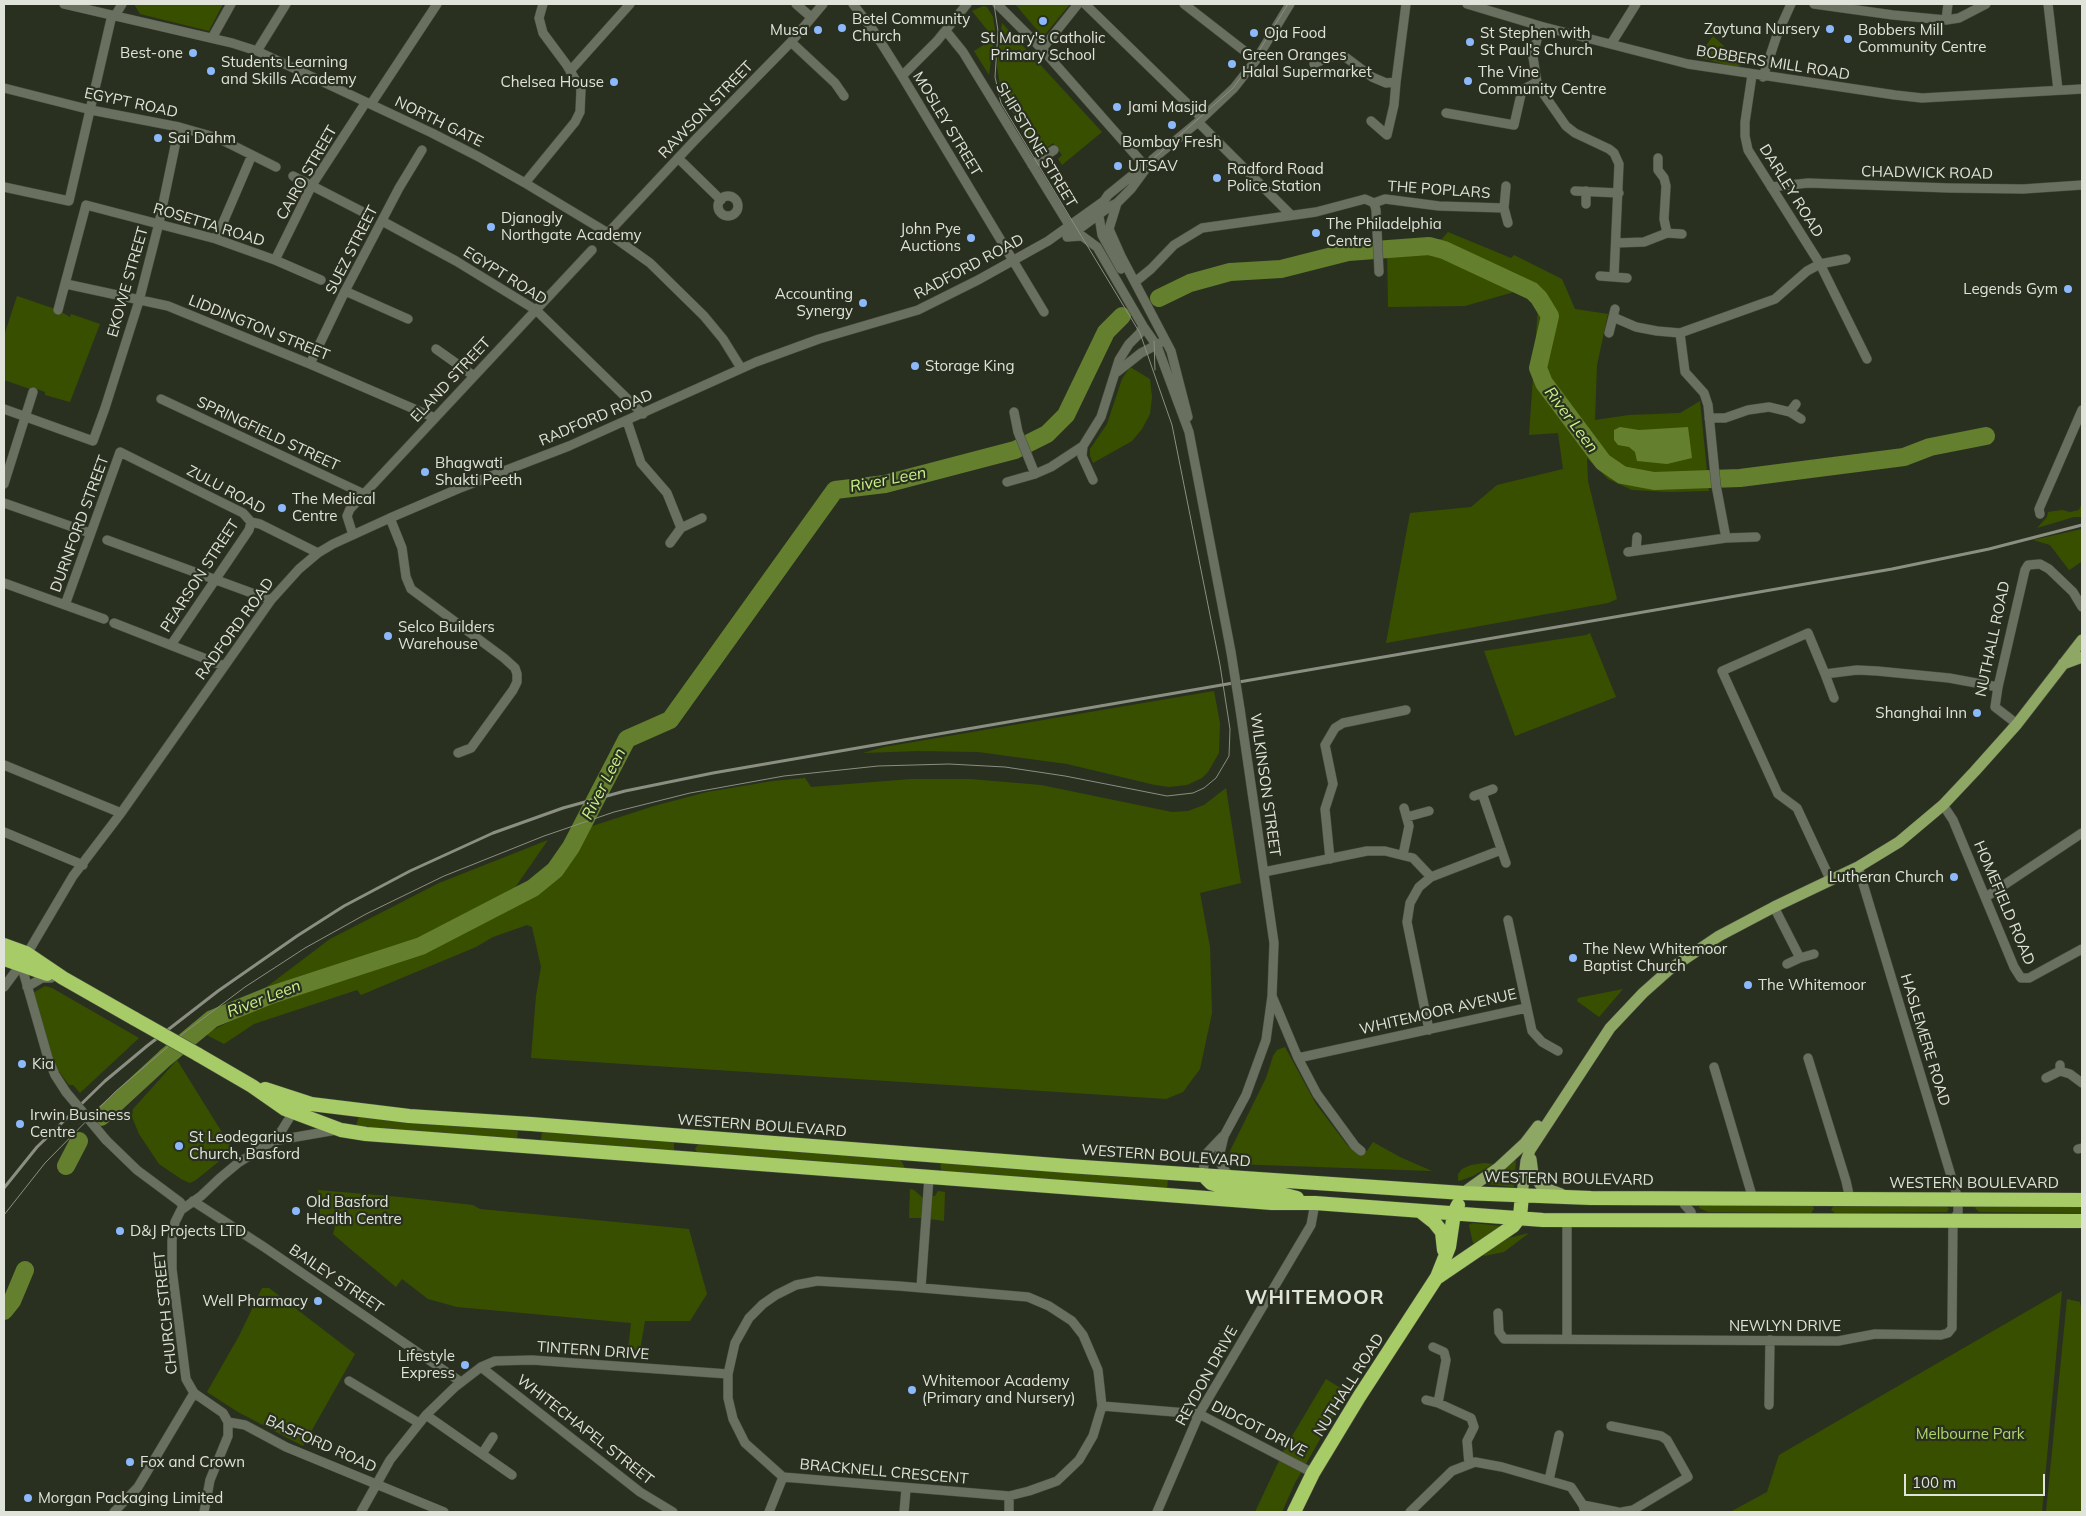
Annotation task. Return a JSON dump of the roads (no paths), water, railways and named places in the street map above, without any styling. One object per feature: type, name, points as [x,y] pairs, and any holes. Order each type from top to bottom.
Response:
[{"type":"highway","points":[[4,945],[24,958]]},
{"type":"highway","points":[[4,959],[24,958]]},
{"type":"highway","name":"WESTERN BOULEVARD","points":[[24,958],[197,1054],[252,1086],[286,1109],[341,1130],[366,1134],[1272,1203],[1315,1203],[1567,1220],[2082,1221]]},
{"type":"highway","name":"WESTERN BOULEVARD","points":[[252,1086],[311,1104],[409,1116],[1068,1166],[1463,1193],[1568,1197],[2082,1200]]},
{"type":"highway","points":[[530,1147],[531,1124]]},
{"type":"highway","points":[[691,1159],[692,1137]]},
{"type":"highway","points":[[929,1177],[933,1155]]},
{"type":"highway","points":[[1203,1174],[1211,1183],[1224,1187],[1273,1192],[1315,1203]]},
{"type":"highway","name":"NUTHALL ROAD","points":[[1296,1512],[1314,1473],[1359,1397],[1440,1272],[1449,1247],[1454,1213],[1463,1193]]},
{"type":"highway","points":[[1520,1217],[1522,1195]]},
{"type":"highway","points":[[1824,1220],[1825,1199]]},
{"type":"highway","points":[[1420,1211],[1434,1222],[1442,1232],[1444,1248],[1440,1272]]},
{"type":"highway","name":"NUTHALL ROAD","points":[[1440,1272],[1513,1226],[1520,1217]]},
{"type":"main road","points":[[1522,1195],[1526,1161],[1530,1150],[1610,1028],[1643,993],[1670,970],[1719,936],[1774,907],[1858,867],[1899,842],[1943,805],[2017,724],[2082,640]]},
{"type":"main road","points":[[2063,664],[2082,657]]},
{"type":"main road","points":[[1463,1193],[1498,1168],[1525,1143],[1581,1071]]},
{"type":"main road","points":[[1530,1150],[1533,1174],[1542,1187],[1568,1197]]},
{"type":"street","name":"NORTH GATE","points":[[64,4],[212,38],[257,51],[432,133],[525,183],[608,233],[650,263],[692,304],[723,339],[742,368]]},
{"type":"street","points":[[4,187],[69,201],[113,15],[122,4]]},
{"type":"street","points":[[212,38],[231,4]]},
{"type":"street","points":[[257,51],[286,4]]},
{"type":"street","name":"CAIRO STREET","points":[[275,260],[312,185],[437,4]]},
{"type":"street","points":[[525,183],[575,122],[580,112],[581,89],[543,33],[539,18],[543,4]]},
{"type":"street","points":[[570,71],[630,4]]},
{"type":"street","points":[[796,4],[811,17]]},
{"type":"street","name":"RAWSON STREET","points":[[608,233],[791,42],[823,4]]},
{"type":"street","name":"MOSLEY STREET","points":[[853,4],[873,30],[902,76],[1044,312]]},
{"type":"street","points":[[902,76],[946,31],[967,4]]},
{"type":"street","points":[[997,4],[1042,49],[1145,166]]},
{"type":"street","points":[[1004,4],[1015,20]]},
{"type":"street","points":[[1042,49],[1078,4]]},
{"type":"street","points":[[1085,4],[1291,215]]},
{"type":"street","points":[[1184,4],[1256,60]]},
{"type":"street","points":[[1156,344],[1143,306],[1102,235],[1098,216],[1104,201],[1114,190],[1200,120],[1234,88],[1256,60],[1290,4]]},
{"type":"street","points":[[1371,122],[1387,135],[1394,105],[1406,4]]},
{"type":"street","name":"BOBBERS MILL ROAD","points":[[1467,4],[1540,26],[1688,64],[1763,77],[1922,98],[2082,89]]},
{"type":"street","points":[[1611,44],[1636,4]]},
{"type":"street","points":[[1763,77],[1777,35],[1791,4]]},
{"type":"street","points":[[1814,4],[1854,7],[1946,20],[1958,18],[1986,4]]},
{"type":"street","points":[[1946,20],[1948,4]]},
{"type":"street","points":[[2048,4],[2058,90]]},
{"type":"street","points":[[1540,26],[1533,57],[1537,82],[1566,126],[1575,133],[1614,153],[1620,170],[1614,277]]},
{"type":"street","name":"SHIPSTONE STREET","points":[[946,31],[963,52],[1069,225]]},
{"type":"street","points":[[791,42],[835,83],[844,96]]},
{"type":"street","points":[[1314,64],[1330,57],[1344,56],[1372,76],[1386,83],[1396,82]]},
{"type":"street","name":"DARLEY ROAD","points":[[1752,75],[1745,122],[1746,143],[1771,187],[1820,264],[1867,359]]},
{"type":"street","points":[[1446,113],[1514,125],[1522,90],[1537,82]]},
{"type":"street","name":"EGYPT ROAD","points":[[4,88],[91,110],[218,138],[276,167]]},
{"type":"street","name":"EKOWE STREET","points":[[26,417],[92,441],[105,408],[139,301],[159,223],[179,128]]},
{"type":"street","name":"SUEZ STREET","points":[[310,364],[345,291],[399,188],[422,150]]},
{"type":"street","points":[[1032,166],[1054,150]]},
{"type":"street","points":[[216,238],[252,155]]},
{"type":"street","points":[[678,158],[721,200]]},
{"type":"street","points":[[1658,158],[1658,170],[1664,178],[1666,186],[1664,219],[1667,234]]},
{"type":"street","name":"RADFORD ROAD","points":[[1048,241],[1067,237],[1117,204],[1131,189],[1145,166]]},
{"type":"street","points":[[293,176],[361,211]]},
{"type":"street","name":"CHADWICK ROAD","points":[[1771,187],[1808,183],[2023,189],[2082,185]]},
{"type":"street","name":"THE POPLARS","points":[[1506,186],[1504,208],[1508,223]]},
{"type":"street","points":[[1575,191],[1618,193]]},
{"type":"street","points":[[1586,191],[1586,204]]},
{"type":"street","name":"THE POPLARS","points":[[1135,282],[1144,276],[1174,245],[1202,228],[1220,224],[1262,221],[1316,212],[1365,199],[1374,203],[1385,199],[1439,206],[1504,208]]},
{"type":"street","name":"RADFORD ROAD","points":[[4,987],[24,958],[73,876],[121,813],[224,666],[272,600],[296,572],[318,553],[390,518],[460,488],[570,446],[742,368],[819,340],[918,310],[1048,241],[1104,201]]},
{"type":"street","points":[[1374,203],[1379,272]]},
{"type":"street","name":"ROSETTA ROAD","points":[[66,284],[86,204],[216,238],[321,280]]},
{"type":"street","points":[[1083,216],[1092,214],[1098,216],[1109,226],[1117,204]]},
{"type":"street","name":"EGYPT ROAD","points":[[382,222],[456,261],[536,310],[643,414]]},
{"type":"street","name":"WILKINSON STREET","points":[[1109,226],[1121,256],[1171,350],[1188,413],[1189,432],[1231,652],[1274,943],[1272,996],[1266,1040],[1246,1095],[1224,1136],[1219,1157],[1220,1163],[1229,1176]]},
{"type":"street","points":[[1616,243],[1644,242],[1667,234],[1682,234]]},
{"type":"street","name":"WILKINSON STREET","points":[[1067,237],[1082,236],[1097,248],[1143,326],[1156,344],[1189,432]]},
{"type":"street","name":"ELAND STREET","points":[[353,535],[348,516],[350,509],[592,250]]},
{"type":"street","points":[[1609,333],[1614,313],[1636,327],[1658,332],[1680,333],[1775,299],[1807,271],[1820,264],[1846,260]]},
{"type":"street","points":[[1600,276],[1627,278]]},
{"type":"street","points":[[58,310],[66,284]]},
{"type":"street","name":"LIDDINGTON STREET","points":[[66,284],[177,310],[310,364],[435,418]]},
{"type":"street","points":[[345,291],[408,319]]},
{"type":"street","points":[[1116,372],[1161,340],[1154,318]]},
{"type":"street","points":[[1007,482],[1051,467],[1083,446],[1101,417],[1119,360],[1143,326]]},
{"type":"street","points":[[1680,333],[1685,372],[1704,393],[1708,405],[1716,485],[1726,538]]},
{"type":"street","points":[[436,349],[474,376]]},
{"type":"street","points":[[4,484],[34,392]]},
{"type":"street","name":"SPRINGFIELD STREET","points":[[161,399],[364,494]]},
{"type":"street","points":[[1790,412],[1796,404]]},
{"type":"street","points":[[1709,418],[1725,418],[1748,410],[1769,408],[1790,412],[1801,419]]},
{"type":"street","points":[[4,409],[26,417]]},
{"type":"street","points":[[2040,514],[2039,509],[2082,410]]},
{"type":"street","points":[[1014,412],[1018,432],[1034,474]]},
{"type":"street","points":[[627,421],[641,463],[667,493],[681,528]]},
{"type":"street","points":[[1083,446],[1082,456],[1093,480]]},
{"type":"street","name":"ZULU ROAD","points":[[120,452],[243,513],[251,522],[260,524],[318,553]]},
{"type":"street","name":"DURNFORD STREET","points":[[65,606],[120,452]]},
{"type":"street","points":[[4,503],[90,533]]},
{"type":"street","points":[[390,518],[402,548],[406,577],[411,589],[504,658],[515,668],[517,674],[517,682],[471,748],[458,753]]},
{"type":"street","points":[[670,542],[681,528],[702,518]]},
{"type":"street","name":"PEARSON STREET","points":[[171,645],[249,530],[251,522]]},
{"type":"street","points":[[1637,537],[1632,551],[1726,538],[1756,536]]},
{"type":"street","points":[[107,540],[272,600]]},
{"type":"street","name":"NUTHALL ROAD","points":[[2017,724],[1995,707],[2024,570],[2028,566],[2040,564],[2049,569],[2073,592],[2082,607]]},
{"type":"street","points":[[4,583],[104,619]]},
{"type":"street","points":[[114,623],[224,666]]},
{"type":"street","points":[[1831,881],[1797,808],[1778,794],[1722,671],[1808,633],[1834,698]]},
{"type":"street","points":[[1825,674],[1856,670],[1877,671],[1949,678],[1998,687]]},
{"type":"street","points":[[1330,859],[1325,809],[1333,784],[1325,745],[1335,728],[1343,724],[1406,710]]},
{"type":"street","points":[[4,765],[121,813]]},
{"type":"street","points":[[1493,789],[1478,794],[1506,863]]},
{"type":"street","name":"HOMEFIELD ROAD","points":[[1943,805],[1953,820],[2014,967],[2021,978],[2029,978],[2082,949]]},
{"type":"street","points":[[1403,855],[1409,826],[1404,808]]},
{"type":"street","points":[[1407,818],[1429,811]]},
{"type":"street","points":[[4,832],[83,865]]},
{"type":"street","points":[[1986,898],[2082,833]]},
{"type":"street","points":[[1429,1030],[1407,922],[1410,903],[1419,887],[1430,877],[1501,850]]},
{"type":"street","points":[[1264,872],[1367,851],[1385,851],[1413,858],[1430,877]]},
{"type":"street","name":"HASLEMERE ROAD","points":[[1858,867],[1958,1199]]},
{"type":"street","points":[[1774,907],[1800,958]]},
{"type":"street","name":"WHITEMOOR AVENUE","points":[[1298,1058],[1526,1008],[1508,920]]},
{"type":"street","points":[[1503,950],[1513,948]]},
{"type":"street","points":[[1787,964],[1814,954]]},
{"type":"street","points":[[24,958],[27,987],[48,1058],[55,1075],[66,1092],[106,1140],[137,1170],[180,1202],[184,1208],[193,1202]]},
{"type":"street","points":[[27,987],[42,978],[63,978]]},
{"type":"street","points":[[1272,996],[1298,1058],[1316,1094],[1355,1146],[1361,1151]]},
{"type":"street","points":[[1526,1008],[1532,1031],[1542,1042],[1558,1051]]},
{"type":"street","points":[[1808,1058],[1850,1199]]},
{"type":"street","points":[[1714,1067],[1753,1199]]},
{"type":"street","points":[[2046,1078],[2060,1068],[2082,1083]]},
{"type":"street","name":"WESTERN BOULEVARD","points":[[193,1202],[238,1163],[273,1141],[290,1117],[286,1109]]},
{"type":"street","name":"WESTERN BOULEVARD","points":[[273,1141],[341,1130]]},
{"type":"street","name":"WILKINSON STREET","points":[[1203,1174],[1205,1155],[1224,1136]]},
{"type":"street","points":[[921,1288],[929,1177]]},
{"type":"street","points":[[1684,1198],[1684,1204],[1691,1212],[1692,1219]]},
{"type":"street","points":[[1953,1220],[1958,1212],[1958,1199]]},
{"type":"street","name":"BAILEY STREET","points":[[193,1202],[264,1247],[461,1382]]},
{"type":"street","name":"REYDON DRIVE","points":[[1157,1512],[1199,1414],[1311,1225],[1315,1203]]},
{"type":"street","name":"CHURCH STREET","points":[[184,1208],[177,1215],[175,1222],[172,1240],[172,1269],[186,1379],[194,1393]]},
{"type":"street","points":[[1567,1220],[1567,1340]]},
{"type":"street","name":"NEWLYN DRIVE","points":[[1498,1313],[1499,1332],[1504,1339],[1838,1341],[1875,1334],[1941,1335],[1952,1328],[1953,1220]]},
{"type":"street","name":"BRACKNELL CRESCENT","points":[[817,1281],[921,1288],[1028,1297],[1057,1311],[1072,1321],[1083,1335],[1098,1370],[1102,1406],[1093,1436],[1078,1460],[1057,1481],[1009,1496],[906,1489],[783,1477],[745,1443],[733,1419],[728,1398],[728,1374],[735,1343],[749,1318],[763,1304],[796,1285],[817,1281]]},
{"type":"street","points":[[1769,1405],[1770,1340]]},
{"type":"street","points":[[1433,1347],[1444,1352],[1446,1360],[1438,1403]]},
{"type":"street","name":"TINTERN DRIVE","points":[[361,1512],[390,1460],[426,1414],[445,1394],[481,1367],[496,1361],[532,1360],[728,1374]]},
{"type":"street","name":"WHITECHAPEL STREET","points":[[481,1367],[640,1492],[673,1512]]},
{"type":"street","points":[[349,1381],[419,1423]]},
{"type":"street","points":[[114,1512],[138,1487],[194,1393],[223,1413],[228,1422],[228,1436],[210,1480],[204,1512]]},
{"type":"street","points":[[1426,1400],[1438,1403],[1472,1418],[1474,1427],[1467,1442],[1469,1464]]},
{"type":"street","name":"DIDCOT DRIVE","points":[[1102,1406],[1199,1414],[1314,1473]]},
{"type":"street","points":[[426,1414],[512,1475]]},
{"type":"street","name":"BASFORD ROAD","points":[[228,1422],[245,1425],[286,1446],[444,1512]]},
{"type":"street","points":[[1611,1426],[1661,1436],[1666,1440],[1688,1477],[1633,1510],[1622,1512]]},
{"type":"street","points":[[1549,1480],[1559,1435]]},
{"type":"street","points":[[482,1454],[493,1437]]},
{"type":"street","points":[[1410,1512],[1452,1471],[1469,1464],[1484,1463],[1571,1487],[1584,1509],[1618,1512]]},
{"type":"street","points":[[769,1512],[783,1477]]},
{"type":"street","points":[[904,1512],[906,1489]]},
{"type":"street","points":[[1009,1496],[1009,1512]]},
{"type":"waterway","name":"River Leen","points":[[1159,298],[1190,283],[1230,272],[1281,269],[1348,252],[1429,246],[1444,250],[1532,291],[1539,298],[1550,316],[1538,368],[1544,383],[1603,462],[1622,475],[1654,481],[1740,478],[1904,457],[1930,447],[1986,436]]},
{"type":"waterway","name":"River Leen","points":[[101,1117],[165,1058],[212,1019],[271,995],[421,946],[533,888],[555,870],[571,847],[627,739],[670,720],[835,490],[885,484],[1015,450],[1047,434],[1066,415],[1106,332],[1122,316]]},
{"type":"waterway","name":"River Leen","points":[[66,1166],[79,1141]]},
{"type":"waterway","name":"River Leen","points":[[4,1311],[12,1301],[25,1270]]},
{"type":"tram line","points":[[4,1215],[45,1163],[115,1092],[185,1032],[245,987],[305,948],[366,914],[444,876],[544,836],[614,812],[690,793],[784,776],[878,766],[949,764],[1005,767],[1065,776],[1167,796],[1193,793],[1204,788],[1216,778],[1229,756],[1230,729],[1220,665],[1172,425],[1140,333],[1001,103],[995,77],[998,31],[994,4]]},
{"type":"tram line","points":[[1153,159],[1233,88],[1254,59],[1288,4]]},
{"type":"tram line","points":[[1154,341],[1155,370]]},
{"type":"railway","points":[[4,1188],[37,1147],[105,1081],[218,991],[297,936],[344,906],[410,871],[493,833],[563,808],[625,791],[713,773],[1892,569],[1989,549],[2082,525]]},
{"type":"place","name":"St Mary's Catholic Primary School","points":[[1043,21]]},
{"type":"place","name":"Betel Community Church","points":[[842,28]]},
{"type":"place","name":"Zaytuna Nursery","points":[[1830,29]]},
{"type":"place","name":"Musa","points":[[818,30]]},
{"type":"place","name":"Oja Food","points":[[1254,33]]},
{"type":"place","name":"Bobbers Mill Community Centre","points":[[1848,39]]},
{"type":"place","name":"St Stephen with St Paul's Church","points":[[1470,42]]},
{"type":"place","name":"Best-one","points":[[193,53]]},
{"type":"place","name":"Green Oranges Halal Supermarket","points":[[1232,64]]},
{"type":"place","name":"Students Learning and Skills Academy","points":[[211,71]]},
{"type":"place","name":"The Vine Community Centre","points":[[1468,81]]},
{"type":"place","name":"Chelsea House","points":[[614,82]]},
{"type":"place","name":"Jami Masjid","points":[[1117,107]]},
{"type":"place","name":"Bombay Fresh","points":[[1172,125]]},
{"type":"place","name":"Sai Dahm","points":[[158,138]]},
{"type":"place","name":"UTSAV","points":[[1118,166]]},
{"type":"place","name":"Radford Road Police Station","points":[[1217,178]]},
{"type":"place","name":"Djanogly Northgate Academy","points":[[491,227]]},
{"type":"place","name":"The Philadelphia Centre","points":[[1316,233]]},
{"type":"place","name":"John Pye Auctions","points":[[971,238]]},
{"type":"place","name":"Legends Gym","points":[[2068,289]]},
{"type":"place","name":"Accounting Synergy","points":[[863,303]]},
{"type":"place","name":"Storage King","points":[[915,366]]},
{"type":"place","name":"Bhagwati Shakti Peeth","points":[[425,472]]},
{"type":"place","name":"The Medical Centre","points":[[282,508]]},
{"type":"place","name":"Selco Builders Warehouse","points":[[388,636]]},
{"type":"place","name":"Shanghai Inn","points":[[1977,713]]},
{"type":"place","name":"Lutheran Church","points":[[1954,877]]},
{"type":"place","name":"The New Whitemoor Baptist Church","points":[[1573,958]]},
{"type":"place","name":"The Whitemoor","points":[[1748,985]]},
{"type":"place","name":"Kia","points":[[22,1064]]},
{"type":"place","name":"Irwin Business Centre","points":[[20,1124]]},
{"type":"place","name":"St Leodegarius Church, Basford","points":[[179,1146]]},
{"type":"place","name":"Old Basford Health Centre","points":[[296,1211]]},
{"type":"place","name":"D&J Projects LTD","points":[[120,1231]]},
{"type":"place","name":"Well Pharmacy","points":[[318,1301]]},
{"type":"place","name":"Lifestyle Express","points":[[465,1365]]},
{"type":"place","name":"Whitemoor Academy (Primary and Nursery)","points":[[912,1390]]},
{"type":"place","name":"Fox and Crown","points":[[130,1462]]},
{"type":"place","name":"Morgan Packaging Limited","points":[[28,1498]]},
{"type":"district","name":"WHITEMOOR","points":[[1315,1298]]},
{"type":"park label","name":"Melbourne Park","points":[[1970,1434]]}]
